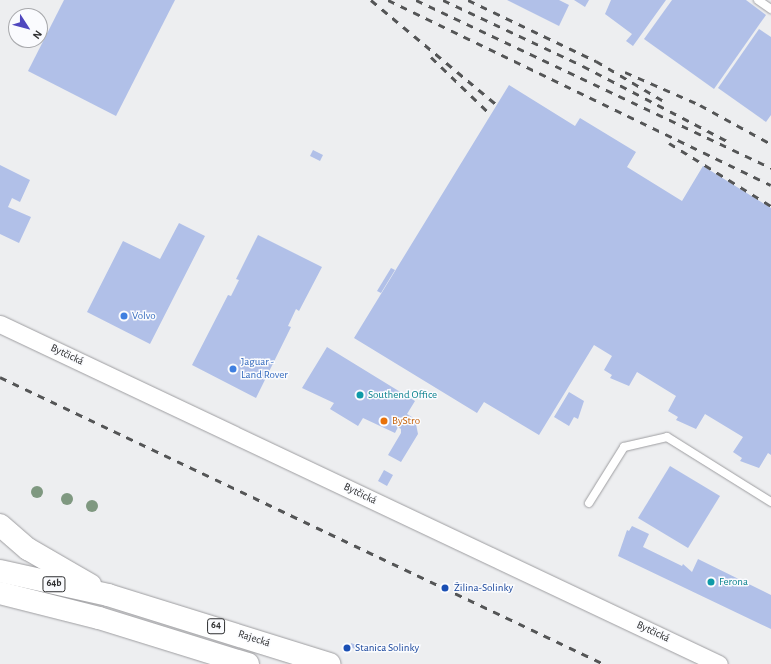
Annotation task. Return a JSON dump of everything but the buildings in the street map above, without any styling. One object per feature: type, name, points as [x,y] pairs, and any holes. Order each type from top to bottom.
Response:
[{"type":"main road","points":[[0,525],[47,561],[108,595]]},
{"type":"main road","name":"64b","points":[[0,571],[108,595]]},
{"type":"main road","name":"64b","points":[[0,593],[99,618]]},
{"type":"main road","name":"Rajecká","points":[[108,595],[330,664]]},
{"type":"main road","name":"64","points":[[99,618],[248,664]]},
{"type":"street","name":"Bytčická","points":[[0,324],[719,664]]},
{"type":"lane","points":[[758,0],[770,7]]},
{"type":"lane","points":[[589,503],[624,447],[667,437],[771,502]]},
{"type":"railway","points":[[371,0],[497,105]]},
{"type":"railway","points":[[388,0],[771,185]]},
{"type":"railway","points":[[416,0],[771,168]]},
{"type":"railway","points":[[443,0],[583,66],[731,143]]},
{"type":"railway","points":[[468,0],[596,61],[662,100]]},
{"type":"railway","points":[[431,57],[491,115]]},
{"type":"railway","points":[[625,72],[700,105],[771,144]]},
{"type":"railway","points":[[669,143],[771,206]]},
{"type":"railway","points":[[0,377],[604,664]]},
{"type":"place","name":"Volvo","points":[[124,316]]},
{"type":"place","name":"Jaguar - Land Rover","points":[[233,369]]},
{"type":"place","name":"Southend Office","points":[[360,395]]},
{"type":"place","name":"ByStro","points":[[384,421]]},
{"type":"place","name":"Ferona","points":[[711,582]]},
{"type":"place","name":"Žilina-Solinky","points":[[445,588]]},
{"type":"place","name":"Stanica Solinky","points":[[347,648]]}]
